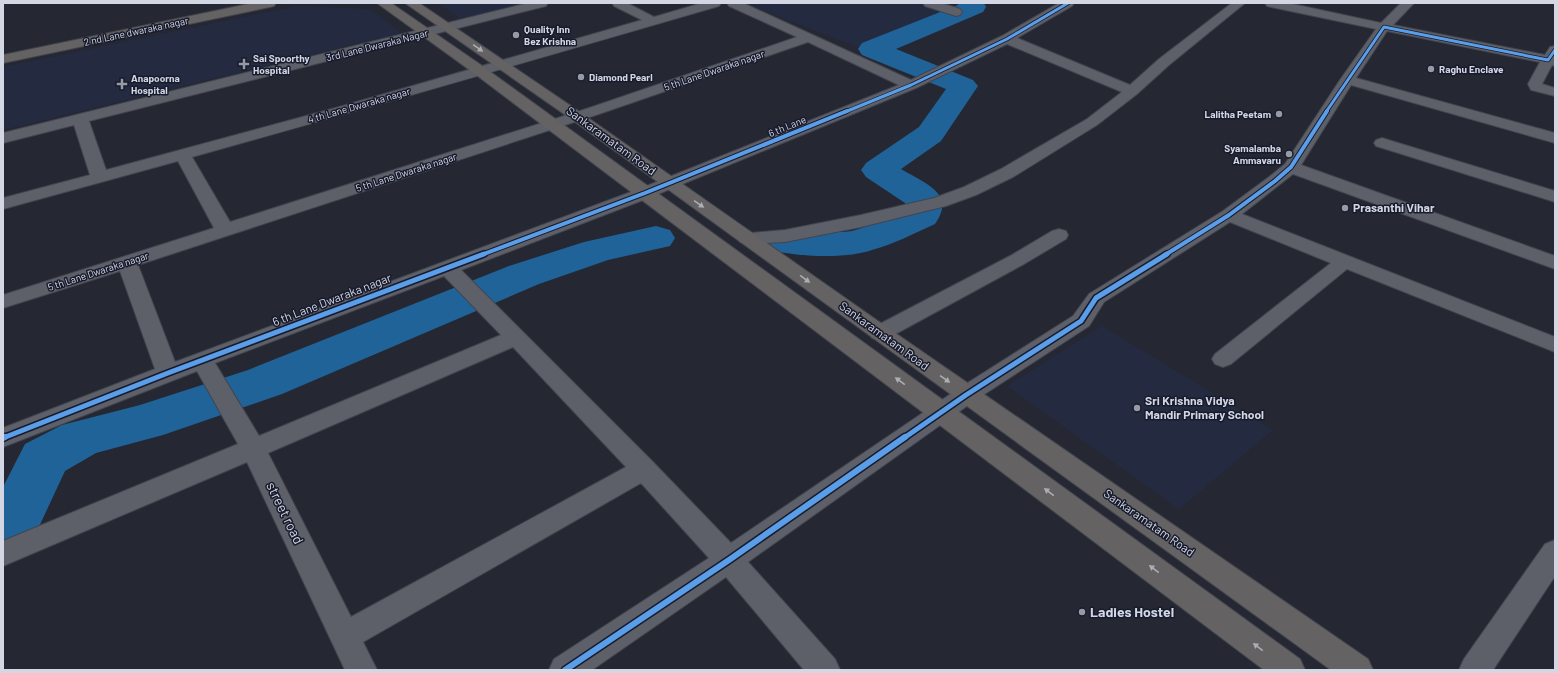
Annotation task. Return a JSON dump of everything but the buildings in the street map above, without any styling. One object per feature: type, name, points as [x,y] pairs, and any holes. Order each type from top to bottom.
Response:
[{"type":"main road","name":"2 nd Lane dwaraka nagar","points":[[3,51],[234,3]]},
{"type":"main road","name":"2 nd Lane dwaraka nagar","points":[[3,59],[270,3]]},
{"type":"main road","name":"Sankaramatam Road","points":[[383,3],[480,71],[1289,670]]},
{"type":"main road","name":"Sankaramatam Road","points":[[411,3],[577,116],[966,395],[1357,670]]},
{"type":"street","name":"3rd Lane Dwaraka Nagar","points":[[3,138],[80,120],[542,3]]},
{"type":"street","points":[[618,3],[653,21]]},
{"type":"street","points":[[666,3],[685,12]]},
{"type":"street","name":"4 th Lane Dwaraka nagar","points":[[3,204],[502,65],[714,3]]},
{"type":"street","points":[[733,3],[911,86]]},
{"type":"street","points":[[929,3],[956,12]]},
{"type":"street","name":"6 th Lane","points":[[670,184],[911,86],[1007,39],[1068,3]]},
{"type":"street","points":[[747,238],[785,236],[812,231],[940,202],[970,191],[1007,173],[1092,122],[1132,91],[1164,62],[1239,3]]},
{"type":"street","points":[[1271,3],[1384,27],[1553,57],[1535,84],[1536,87],[1555,92]]},
{"type":"street","points":[[565,670],[729,560],[966,395],[1081,320],[1096,298],[1229,215],[1275,181],[1291,167],[1347,80],[1384,27],[1408,3]]},
{"type":"street","name":"5 th Lane Dwaraka nagar","points":[[3,302],[552,125],[808,38]]},
{"type":"street","points":[[1007,39],[1132,91]]},
{"type":"street","points":[[1347,80],[1555,138]]},
{"type":"street","points":[[80,120],[100,178]]},
{"type":"street","points":[[1382,143],[1555,197]]},
{"type":"street","points":[[183,155],[225,230]]},
{"type":"street","points":[[1291,167],[1555,263]]},
{"type":"street","name":"6 th Lane Dwaraka nagar","points":[[3,438],[202,360],[670,184]]},
{"type":"street","points":[[1229,215],[1555,345]]},
{"type":"street","points":[[880,333],[1017,260],[1059,235]]},
{"type":"street","points":[[1223,359],[1345,261]]},
{"type":"street","points":[[127,262],[168,373]]},
{"type":"street","points":[[447,267],[644,469],[729,560],[824,670]]},
{"type":"street","points":[[3,554],[515,338]]},
{"type":"street","name":"street road","points":[[202,360],[254,449],[361,670]]},
{"type":"street","points":[[345,636],[644,469]]},
{"type":"street","points":[[1475,670],[1555,552]]},
{"type":"shaded area","points":[[438,3],[528,3],[462,20]]},
{"type":"shaded area","points":[[744,3],[918,3],[948,13],[860,48]]},
{"type":"shaded area","points":[[297,6],[370,9],[401,33],[3,130],[3,67]]},
{"type":"shaded area","name":"Sri Krishna Vidya Mandir Primary School","points":[[1102,326],[1273,430],[1179,509],[1007,386]]},
{"type":"waterway","points":[[785,242],[821,244],[859,242],[922,216],[924,199],[878,170],[930,134],[963,86],[872,49],[974,7],[969,3]]},
{"type":"waterway","points":[[3,536],[10,530],[44,458],[80,438],[145,422],[265,382],[524,275],[598,250],[656,238]]},
{"type":"cycle path","points":[[3,438],[168,373],[645,193],[911,85],[1007,39],[1068,3]]},
{"type":"cycle path","points":[[565,670],[729,560],[966,395],[1081,321],[1096,298],[1229,215],[1275,181],[1291,167],[1347,80],[1384,27],[1548,60],[1555,50]]},
{"type":"place","name":"Quality Inn Bez Krishna","points":[[516,35]]},
{"type":"place","name":"Sai Spoorthy Hospital","points":[[244,64]]},
{"type":"place","name":"Raghu Enclave","points":[[1431,69]]},
{"type":"place","name":"Diamond Pearl","points":[[581,77]]},
{"type":"place","name":"Anapoorna Hospital","points":[[122,84]]},
{"type":"place","name":"Lalitha Peetam","points":[[1279,114]]},
{"type":"place","name":"Syamalamba Ammavaru","points":[[1289,154]]},
{"type":"place","name":"Prasanthi Vihar","points":[[1345,208]]},
{"type":"place","name":"Sri Krishna Vidya Mandir Primary School","points":[[1137,408]]},
{"type":"place","name":"Ladies Hostel","points":[[1082,612]]}]
